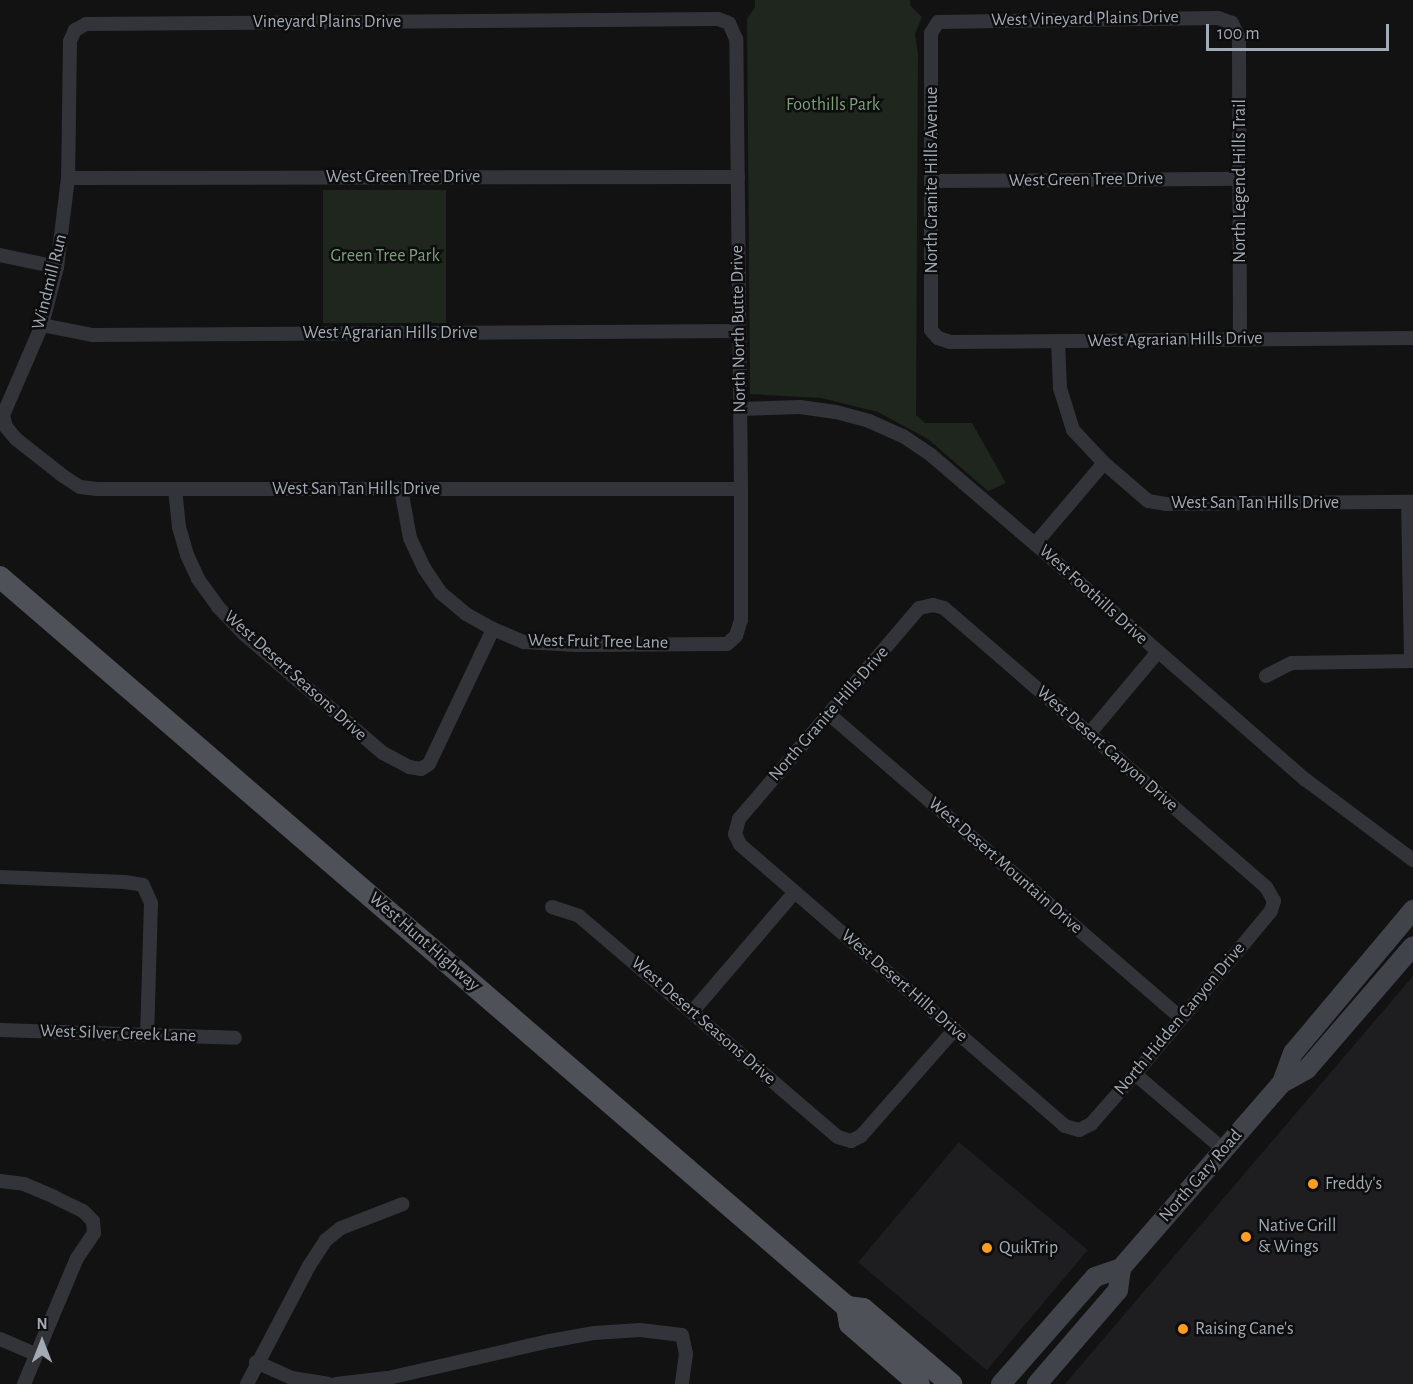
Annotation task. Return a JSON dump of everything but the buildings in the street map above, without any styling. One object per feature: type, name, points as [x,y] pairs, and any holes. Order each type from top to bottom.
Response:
[{"type":"main road","name":"West Hunt Highway","points":[[0,577],[847,1307],[863,1310],[951,1384]]},
{"type":"main road","name":"North Gary Road","points":[[1001,1384],[1095,1277],[1121,1268],[1224,1150],[1282,1083],[1293,1053],[1413,910]]},
{"type":"main road","name":"North Gary Road","points":[[1282,1083],[1307,1070],[1413,946]]},
{"type":"main road","name":"North Gary Road","points":[[1037,1384],[1118,1290],[1121,1268]]},
{"type":"main road","points":[[1082,1332],[1090,1301],[1085,1288]]},
{"type":"main road","name":"West Hunt Highway","points":[[847,1307],[850,1324],[919,1384]]},
{"type":"street","name":"West Vineyard Plains Drive","points":[[938,22],[1218,18],[1232,23]]},
{"type":"street","name":"Vineyard Plains Drive","points":[[68,178],[70,41],[75,30],[86,24],[706,19],[718,19],[729,23]]},
{"type":"street","name":"North Granite Hills Avenue","points":[[938,22],[931,33],[931,330],[938,338]]},
{"type":"street","name":"North North Butte Drive","points":[[729,23],[736,39],[738,177],[741,620],[735,636]]},
{"type":"street","name":"North Legend Hills Trail","points":[[1232,23],[1239,38],[1240,339]]},
{"type":"street","name":"West Green Tree Drive","points":[[68,178],[738,177]]},
{"type":"street","name":"Windmill Run","points":[[3,415],[42,325],[57,267],[68,178]]},
{"type":"street","name":"West Green Tree Drive","points":[[932,181],[1240,179]]},
{"type":"street","points":[[0,255],[57,267]]},
{"type":"street","name":"West Agrarian Hills Drive","points":[[42,325],[70,332],[105,335],[739,331]]},
{"type":"street","name":"West Agrarian Hills Drive","points":[[938,338],[950,342],[1413,338]]},
{"type":"street","name":"West San Tan Hills Drive","points":[[1058,341],[1060,388],[1073,430],[1104,463],[1148,501],[1166,504],[1411,502]]},
{"type":"street","name":"West Foothills Drive","points":[[740,409],[800,407],[836,412],[869,421],[903,436],[931,455],[1306,780],[1413,861]]},
{"type":"street","name":"West San Tan Hills Drive","points":[[3,415],[6,427],[16,439],[63,477],[80,487],[97,489],[741,489]]},
{"type":"street","points":[[1035,544],[1104,463]]},
{"type":"street","name":"West Desert Seasons Drive","points":[[175,489],[179,527],[187,555],[198,579],[218,607],[244,634],[383,753],[409,767],[421,769],[429,764],[493,629]]},
{"type":"street","name":"West Fruit Tree Lane","points":[[402,489],[410,538],[424,568],[441,593],[466,614],[493,629],[524,642],[577,645],[727,644],[735,636]]},
{"type":"street","points":[[1266,676],[1292,663],[1412,661],[1411,502]]},
{"type":"street","name":"North Granite Hills Drive","points":[[735,834],[739,819],[920,608],[933,605]]},
{"type":"street","name":"West Desert Canyon Drive","points":[[933,605],[944,608],[1266,887],[1274,901]]},
{"type":"street","points":[[1089,734],[1157,653]]},
{"type":"street","name":"West Desert Mountain Drive","points":[[830,715],[1181,1018]]},
{"type":"street","name":"West Desert Hills Drive","points":[[735,834],[740,844],[1065,1126],[1079,1130]]},
{"type":"street","points":[[0,877],[125,882],[143,885],[151,903],[147,1034]]},
{"type":"street","points":[[692,1012],[795,892]]},
{"type":"street","name":"North Hidden Canyon Drive","points":[[1079,1130],[1091,1124],[1135,1074],[1271,911],[1274,901]]},
{"type":"street","name":"West Desert Seasons Drive","points":[[552,907],[579,916],[838,1137],[851,1141],[861,1136],[955,1029]]},
{"type":"street","name":"West Silver Creek Lane","points":[[0,1030],[235,1038]]},
{"type":"street","points":[[1135,1074],[1224,1150]]},
{"type":"street","points":[[0,1181],[24,1184],[83,1211],[93,1221],[94,1233],[77,1258],[24,1384]]},
{"type":"street","points":[[247,1384],[256,1362],[309,1266],[326,1240],[341,1228],[403,1204]]},
{"type":"street","points":[[336,1384],[388,1378],[594,1333],[640,1330],[682,1335],[686,1354],[682,1384]]},
{"type":"street","points":[[0,1339],[35,1354]]},
{"type":"street","points":[[256,1362],[292,1378],[328,1384]]},
{"type":"shaded area","points":[[1413,976],[1413,1384],[1065,1384]]},
{"type":"shaded area","points":[[959,1142],[1088,1250],[987,1370],[858,1262]]},
{"type":"green space","name":"Foothills Park","points":[[755,0],[910,0],[910,5],[922,17],[915,34],[918,53],[916,415],[925,423],[972,423],[1006,483],[988,491],[928,439],[878,412],[821,398],[750,394],[747,19],[755,7]]},
{"type":"green space","name":"Green Tree Park","points":[[323,190],[446,190],[446,323],[323,323]]},
{"type":"place","name":"Freddy's","points":[[1313,1184]]},
{"type":"place","name":"Native Grill & Wings","points":[[1246,1237]]},
{"type":"place","name":"QuikTrip","points":[[987,1248]]},
{"type":"place","name":"Raising Cane's","points":[[1183,1329]]}]
